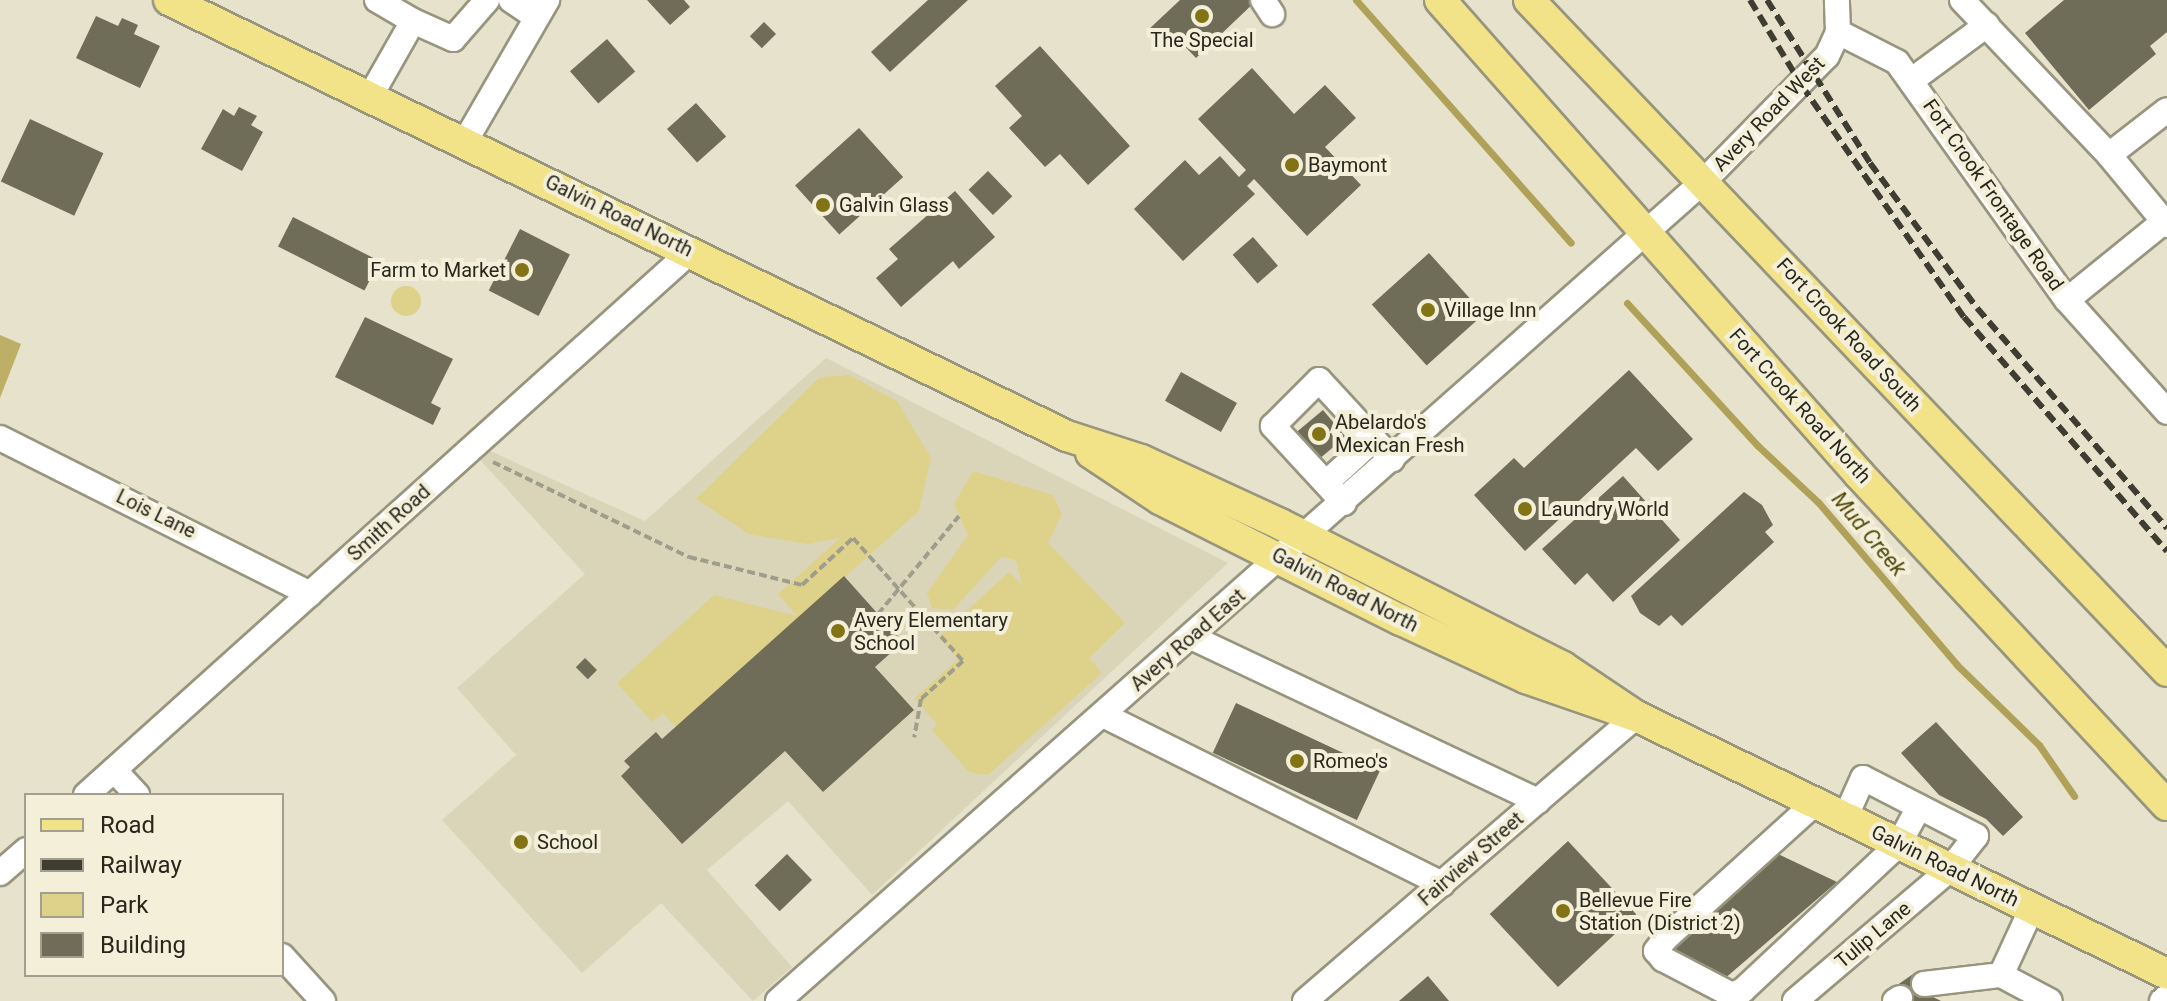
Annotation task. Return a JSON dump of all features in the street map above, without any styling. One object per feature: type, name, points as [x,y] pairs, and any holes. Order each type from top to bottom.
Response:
[{"type":"main road","name":"Galvin Road North","points":[[169,0],[466,140],[1067,436],[1160,499],[1281,559],[1526,678],[1636,716],[2167,974]]},
{"type":"main road","name":"Fort Crook Road North","points":[[1440,0],[1646,233],[2167,805]]},
{"type":"main road","name":"Fort Crook Road South","points":[[1529,0],[2167,671]]},
{"type":"main road","name":"Galvin Road North","points":[[1067,436],[1141,460],[1306,537],[1563,667],[1636,716]]},
{"type":"street","points":[[377,0],[453,39],[487,0]]},
{"type":"street","points":[[466,140],[541,8],[511,0]]},
{"type":"street","points":[[1837,0],[1838,32]]},
{"type":"street","points":[[1962,0],[2109,155],[2166,221],[2067,300]]},
{"type":"street","points":[[371,95],[413,21]]},
{"type":"street","points":[[1912,80],[1987,25]]},
{"type":"street","name":"Avery Road West","points":[[1704,181],[1802,86],[1838,32]]},
{"type":"street","name":"Fort Crook Frontage Road","points":[[1838,32],[1897,62],[2067,300],[2167,412]]},
{"type":"street","points":[[2109,155],[2167,110]]},
{"type":"street","name":"Avery Road East","points":[[778,1001],[1306,537],[1704,181]]},
{"type":"street","name":"Smith Road","points":[[88,793],[691,251]]},
{"type":"street","points":[[1344,503],[1273,426],[1319,380],[1392,459]]},
{"type":"street","name":"Lois Lane","points":[[0,438],[310,594]]},
{"type":"street","points":[[1326,483],[1374,439]]},
{"type":"street","points":[[1191,637],[1538,801]]},
{"type":"street","points":[[1103,715],[1442,884]]},
{"type":"street","name":"Fairview Street","points":[[1305,1001],[1636,716]]},
{"type":"street","points":[[114,770],[135,793]]},
{"type":"street","points":[[1815,803],[1665,939],[1656,951],[1663,959],[1732,995],[1899,844],[1919,807],[1863,778],[1845,818]]},
{"type":"street","name":"Tulip Lane","points":[[1795,1001],[1950,869],[1976,836],[1919,807]]},
{"type":"street","points":[[0,873],[24,852]]},
{"type":"street","points":[[2001,975],[2032,908]]},
{"type":"street","points":[[284,958],[323,1001]]},
{"type":"street","points":[[1924,984],[2001,975],[2050,1001]]},
{"type":"street","points":[[2162,1001],[2167,997]]},
{"type":"path","points":[[487,459],[689,557],[802,585],[853,538],[963,661],[921,699],[914,737]]},
{"type":"path","points":[[878,614],[959,516]]},
{"type":"shaded area","points":[[0,335],[21,344],[0,398]]},
{"type":"shaded area","name":"Avery Elementary School","points":[[826,358],[1228,563],[872,895],[788,801],[707,870],[792,967],[753,1001],[661,903],[582,973],[442,820],[516,755],[457,688],[585,574],[480,460],[490,451],[645,521]]},
{"type":"green space","points":[[406,286],[417,290],[421,301],[417,312],[406,316],[395,312],[391,301],[395,290]]},
{"type":"green space","points":[[849,375],[897,401],[931,458],[919,511],[676,727],[663,713],[652,722],[617,683],[714,595],[797,616],[778,594],[840,538],[807,544],[749,534],[696,499],[820,377]]},
{"type":"green space","points":[[973,471],[1053,495],[1062,514],[1048,543],[1125,623],[1089,658],[1102,673],[988,775],[969,772],[932,730],[937,724],[915,698],[958,659],[938,637],[1009,572],[1022,585],[1016,560],[1001,557],[953,610],[932,608],[927,593],[968,535],[954,504]]},
{"type":"building","points":[[647,0],[684,0],[690,7],[670,25]]},
{"type":"building","points":[[928,0],[968,0],[890,72],[871,52]]},
{"type":"building","name":"The Special","points":[[1180,0],[1257,0],[1196,58],[1173,34],[1161,46],[1147,31]]},
{"type":"building","points":[[2064,0],[2167,0],[2167,32],[2150,46],[2156,54],[2089,110],[2025,33]]},
{"type":"building","points":[[96,16],[118,26],[122,18],[138,25],[134,34],[160,46],[140,88],[76,58]]},
{"type":"building","points":[[764,22],[776,34],[762,48],[750,36]]},
{"type":"building","points":[[607,39],[635,71],[598,104],[570,71]]},
{"type":"building","points":[[1040,46],[1130,146],[1088,185],[1060,154],[1045,167],[1009,128],[1022,116],[995,86]]},
{"type":"building","name":"Baymont","points":[[1252,68],[1294,114],[1325,85],[1356,118],[1325,147],[1361,185],[1307,236],[1254,179],[1247,186],[1255,194],[1183,261],[1134,209],[1185,160],[1199,175],[1220,156],[1239,177],[1246,170],[1198,119]]},
{"type":"building","points":[[696,103],[726,136],[697,163],[667,129]]},
{"type":"building","points":[[239,107],[257,116],[251,125],[263,132],[242,171],[201,149],[223,109],[234,116]]},
{"type":"building","points":[[30,119],[103,153],[74,216],[1,182]]},
{"type":"building","points":[[859,128],[903,177],[839,235],[795,186]]},
{"type":"building","points":[[988,171],[1012,196],[993,215],[969,190]]},
{"type":"building","points":[[955,191],[995,237],[959,269],[953,261],[901,307],[876,278],[898,259],[889,249]]},
{"type":"building","points":[[293,217],[379,261],[364,290],[278,246]]},
{"type":"building","points":[[520,229],[570,254],[539,316],[489,290]]},
{"type":"building","points":[[1253,237],[1278,266],[1258,283],[1233,255]]},
{"type":"building","name":"Village Inn","points":[[1429,253],[1484,314],[1427,365],[1372,305]]},
{"type":"building","points":[[365,317],[453,359],[431,403],[441,408],[433,425],[335,377]]},
{"type":"building","points":[[1629,370],[1693,439],[1658,471],[1636,448],[1525,551],[1474,495],[1514,458],[1524,468]]},
{"type":"building","points":[[1181,372],[1237,403],[1221,432],[1165,401]]},
{"type":"building","points":[[1323,410],[1345,437],[1319,459],[1297,432]]},
{"type":"building","points":[[1623,476],[1680,540],[1613,602],[1587,573],[1575,585],[1542,549]]},
{"type":"building","points":[[1744,492],[1762,505],[1773,525],[1765,532],[1774,542],[1682,626],[1671,615],[1659,626],[1640,613],[1631,596]]},
{"type":"building","points":[[844,576],[903,642],[875,667],[914,710],[823,792],[785,751],[682,844],[621,776],[630,767],[624,761],[656,732],[662,739]]},
{"type":"building","points":[[585,658],[597,670],[588,679],[576,667]]},
{"type":"building","name":"Romeo's","points":[[1236,703],[1380,770],[1357,820],[1213,753]]},
{"type":"building","points":[[1936,722],[2023,817],[2003,836],[1986,819],[1939,795],[1901,753]]},
{"type":"building","points":[[1568,841],[1636,914],[1558,987],[1490,914]]},
{"type":"building","points":[[787,854],[812,880],[780,911],[755,885]]},
{"type":"building","points":[[1778,854],[1837,882],[1723,980],[1664,953]]},
{"type":"building","points":[[1916,972],[1933,997],[1941,1001],[1902,1001],[1893,988]]},
{"type":"building","points":[[1428,976],[1449,1001],[1399,1001]]},
{"type":"waterway","name":"Mud Creek","points":[[1356,0],[1571,243]]},
{"type":"waterway","name":"Mud Creek","points":[[1627,303],[1757,445],[1818,502],[1957,665],[2039,745],[2074,796]]},
{"type":"railway","points":[[1750,0],[1802,86],[1964,317],[2167,551]]},
{"type":"railway","points":[[1767,0],[1870,163],[1977,308],[2167,528]]},
{"type":"place","name":"The Special","points":[[1202,16]]},
{"type":"place","name":"Baymont","points":[[1292,165]]},
{"type":"place","name":"Galvin Glass","points":[[823,205]]},
{"type":"place","name":"Farm to Market","points":[[522,270]]},
{"type":"place","name":"Village Inn","points":[[1428,310]]},
{"type":"place","name":"Abelardo's Mexican Fresh","points":[[1319,434]]},
{"type":"place","name":"Laundry World","points":[[1525,509]]},
{"type":"place","name":"Avery Elementary School","points":[[838,631]]},
{"type":"place","name":"Romeo's","points":[[1297,761]]},
{"type":"place","name":"School","points":[[521,842]]},
{"type":"place","name":"Bellevue Fire Station (District 2)","points":[[1563,911]]}]
